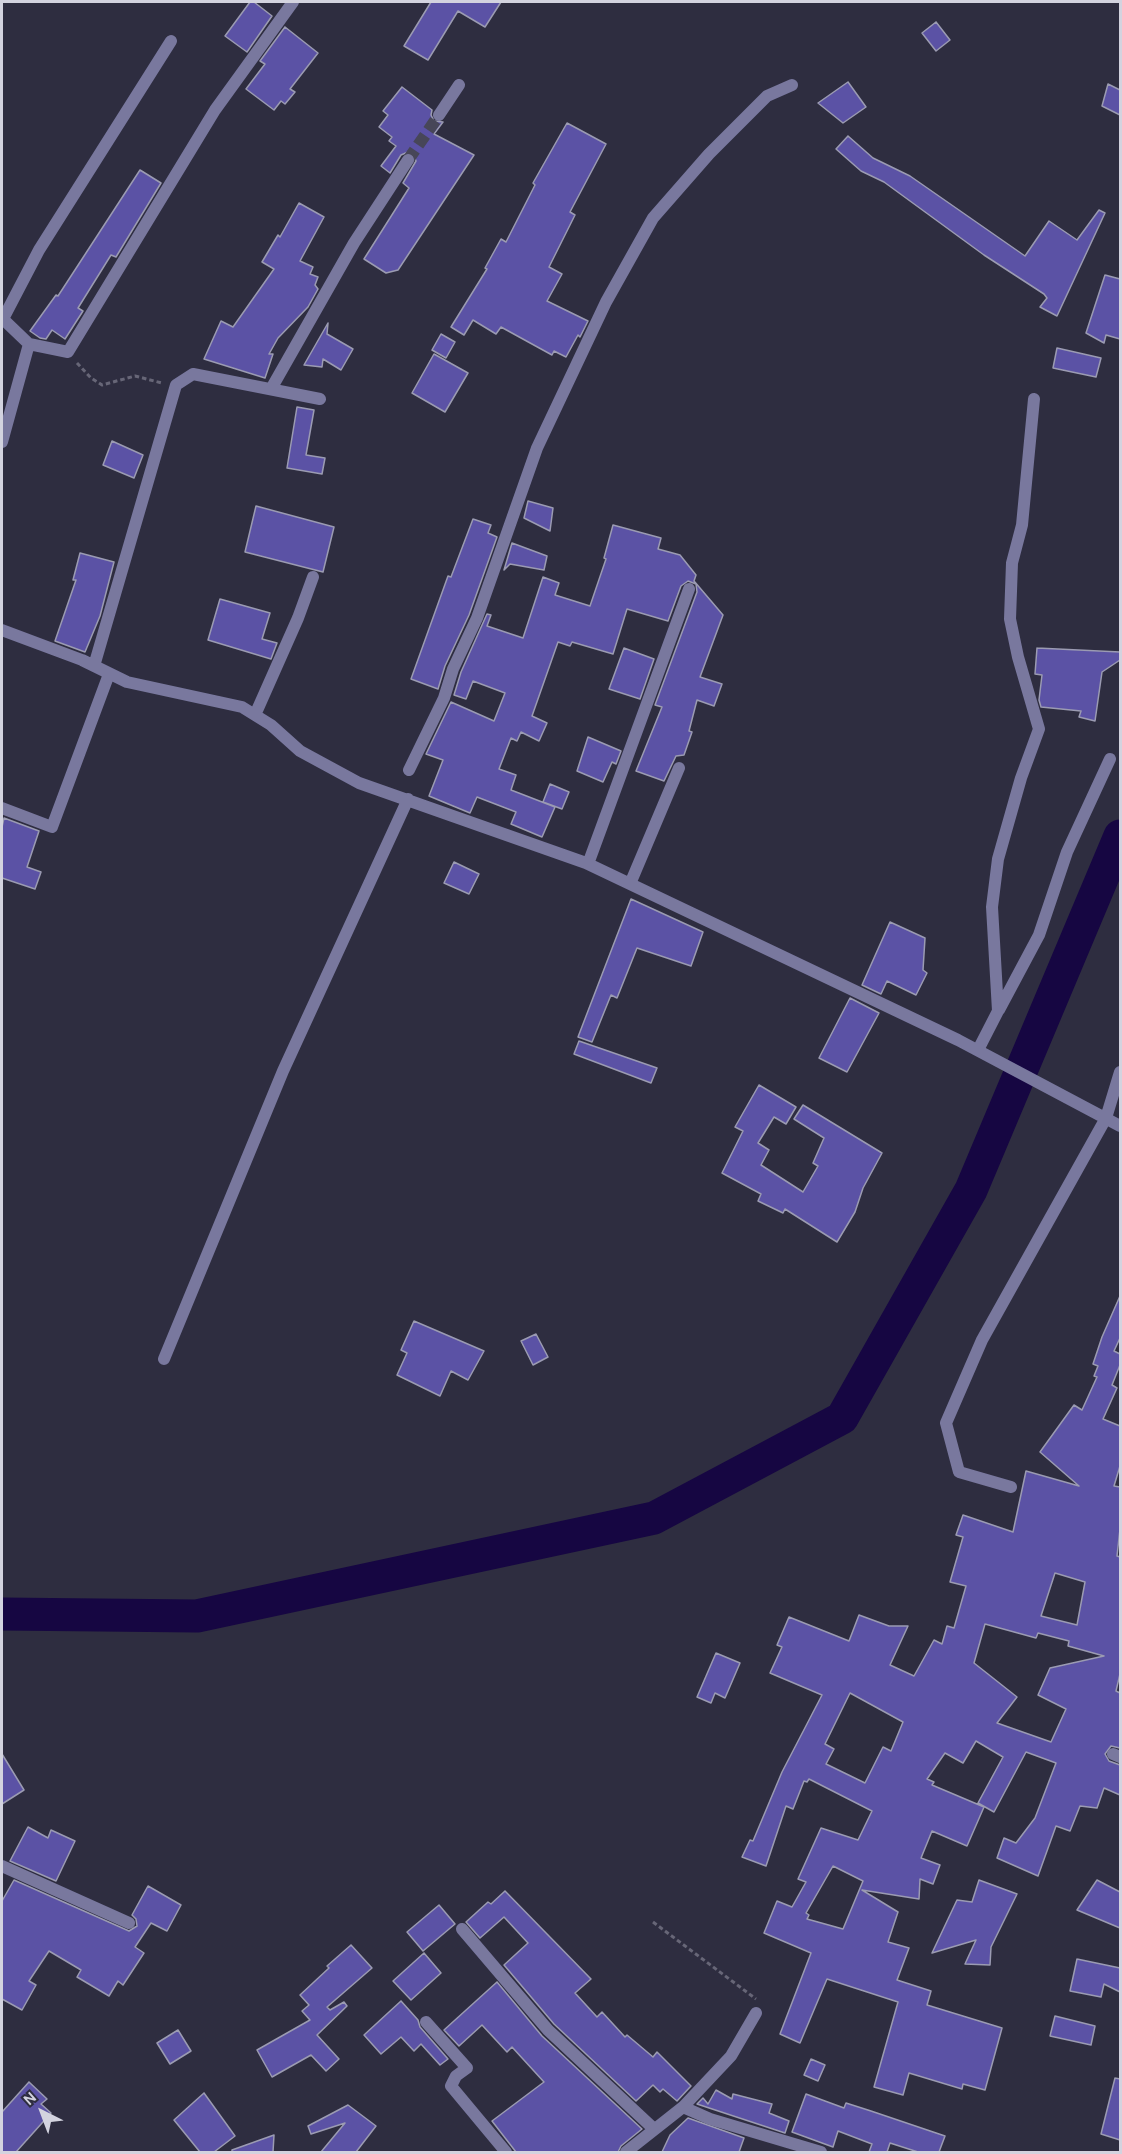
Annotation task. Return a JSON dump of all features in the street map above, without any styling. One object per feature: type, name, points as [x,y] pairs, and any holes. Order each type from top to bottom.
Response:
[{"type":"street","points":[[171,41],[39,250],[3,319],[29,344],[68,352],[215,110],[293,2]]},
{"type":"street","points":[[439,115],[459,85]]},
{"type":"street","points":[[409,770],[444,698],[453,669],[477,618],[537,448],[606,302],[653,218],[709,154],[767,96],[792,85]]},
{"type":"street","points":[[271,389],[354,243],[408,160]]},
{"type":"street","points":[[2,442],[29,344]]},
{"type":"street","points":[[94,666],[176,385],[193,374],[320,399]]},
{"type":"street","points":[[998,1011],[992,907],[998,860],[1021,778],[1039,729],[1018,657],[1010,619],[1012,563],[1022,525],[1034,399]]},
{"type":"street","points":[[255,715],[298,618],[313,577]]},
{"type":"street","points":[[588,864],[689,589]]},
{"type":"street","points":[[2,630],[94,666],[127,682],[242,707],[271,725],[300,752],[359,783],[588,864],[958,1040],[1120,1126]]},
{"type":"street","points":[[2,808],[52,827],[109,674]]},
{"type":"street","points":[[978,1050],[1039,935],[1067,852],[1110,759]]},
{"type":"street","points":[[630,884],[679,768]]},
{"type":"street","points":[[164,1359],[283,1071],[408,799]]},
{"type":"street","points":[[1011,1487],[959,1472],[946,1423],[982,1340],[1106,1118],[1120,1072]]},
{"type":"street","points":[[2,1866],[129,1923]]},
{"type":"street","points":[[462,1929],[548,2030],[654,2129]]},
{"type":"street","points":[[626,2152],[683,2107],[731,2056],[756,2013]]},
{"type":"street","points":[[426,2022],[467,2068],[456,2076],[452,2086],[506,2152]]},
{"type":"street","points":[[683,2107],[710,2119],[821,2152]]},
{"type":"path","points":[[68,352],[91,378],[102,385],[135,376],[176,385]]},
{"type":"path","points":[[652,1922],[760,2002],[756,2013]]},
{"type":"building","points":[[250,2],[254,2],[272,16],[247,52],[225,36]]},
{"type":"building","points":[[431,2],[501,2],[485,27],[458,11],[428,60],[404,46]]},
{"type":"building","points":[[936,22],[950,40],[936,51],[922,33]]},
{"type":"building","points":[[285,27],[318,53],[290,89],[295,92],[285,104],[281,101],[274,110],[246,89],[265,64],[260,61]]},
{"type":"building","points":[[848,82],[866,107],[843,123],[818,103]]},
{"type":"building","points":[[1108,84],[1120,90],[1120,115],[1102,106]]},
{"type":"building","points":[[402,87],[432,110],[431,115],[434,121],[443,122],[434,134],[474,155],[398,270],[386,273],[364,259],[409,188],[403,183],[416,161],[413,153],[408,152],[401,155],[390,173],[381,166],[396,146],[389,141],[392,137],[379,127],[388,115],[383,111]]},
{"type":"building","points":[[567,123],[606,144],[570,212],[575,215],[549,267],[562,274],[547,301],[588,321],[566,357],[554,351],[552,355],[501,327],[496,334],[473,320],[464,335],[451,327],[487,269],[485,268],[501,239],[506,242],[535,185],[533,183]]},
{"type":"building","points":[[848,136],[873,158],[910,176],[1025,256],[1049,221],[1077,240],[1099,210],[1105,213],[1057,316],[1040,307],[1047,298],[1044,294],[984,255],[884,182],[861,171],[836,149]]},
{"type":"building","points":[[140,170],[161,183],[116,257],[111,255],[78,308],[83,311],[65,339],[52,330],[46,339],[40,338],[30,331],[56,295],[58,296]]},
{"type":"building","points":[[299,203],[324,217],[300,261],[313,267],[310,274],[318,277],[315,285],[318,289],[308,307],[278,338],[269,354],[273,354],[265,378],[204,359],[221,321],[233,327],[274,269],[262,262],[278,235],[280,237]]},
{"type":"building","points":[[1105,275],[1120,279],[1120,339],[1106,335],[1104,343],[1086,333]]},
{"type":"building","points":[[328,323],[327,334],[353,349],[341,370],[323,359],[322,367],[304,365]]},
{"type":"building","points":[[441,334],[455,342],[446,358],[432,350]]},
{"type":"building","points":[[1057,348],[1101,358],[1096,377],[1053,368]]},
{"type":"building","points":[[434,354],[468,373],[445,412],[412,393]]},
{"type":"building","points":[[297,407],[314,410],[306,455],[325,458],[322,474],[287,468]]},
{"type":"building","points":[[112,441],[143,455],[134,478],[103,465]]},
{"type":"building","points":[[528,501],[553,508],[550,531],[524,518]]},
{"type":"building","points":[[256,506],[334,527],[323,572],[245,552]]},
{"type":"building","points":[[473,519],[491,525],[488,533],[497,537],[469,615],[445,666],[438,689],[411,679],[448,576],[451,577]]},
{"type":"building","points":[[613,525],[661,538],[658,549],[680,555],[696,575],[694,581],[723,615],[700,677],[722,684],[714,706],[697,700],[689,731],[692,732],[684,755],[676,756],[664,781],[636,771],[662,707],[655,705],[697,592],[696,584],[688,581],[681,586],[668,621],[627,609],[613,654],[572,642],[570,646],[558,642],[532,716],[547,723],[539,741],[521,732],[517,741],[511,738],[499,769],[516,775],[511,790],[555,807],[542,837],[511,824],[516,812],[477,797],[470,813],[429,796],[443,760],[426,754],[451,702],[494,721],[505,693],[473,681],[466,699],[454,695],[461,672],[487,614],[491,615],[487,626],[523,638],[543,577],[559,583],[555,595],[590,606],[606,559],[604,558]]},
{"type":"building","points":[[512,543],[547,556],[544,570],[510,564],[504,570]]},
{"type":"building","points":[[80,553],[114,562],[100,616],[85,652],[55,641],[76,580],[73,580]]},
{"type":"building","points":[[220,599],[270,613],[262,639],[277,643],[271,659],[208,640]]},
{"type":"building","points":[[624,648],[654,659],[640,699],[609,689]]},
{"type":"building","points":[[1037,648],[1120,652],[1120,660],[1102,672],[1095,721],[1079,717],[1081,711],[1041,707],[1039,700],[1042,675],[1035,674]]},
{"type":"building","points":[[588,737],[621,751],[616,764],[612,762],[603,782],[577,771]]},
{"type":"building","points":[[550,784],[569,792],[562,809],[543,802]]},
{"type":"building","points":[[4,818],[39,831],[27,867],[41,872],[35,889],[2,878]]},
{"type":"building","points":[[454,862],[479,874],[469,894],[444,883]]},
{"type":"building","points":[[631,899],[703,932],[691,966],[637,948],[617,998],[611,995],[592,1042],[578,1037]]},
{"type":"building","points":[[890,922],[925,938],[923,970],[927,973],[916,995],[887,981],[881,994],[862,985]]},
{"type":"building","points":[[850,998],[879,1013],[847,1072],[819,1058]]},
{"type":"building","points":[[579,1041],[657,1068],[651,1083],[574,1054]]},
{"type":"building","points":[[759,1085],[796,1107],[786,1124],[774,1117],[758,1143],[769,1150],[761,1165],[803,1192],[818,1166],[813,1163],[824,1138],[794,1119],[803,1105],[882,1153],[863,1188],[855,1212],[837,1242],[785,1209],[783,1213],[758,1201],[761,1194],[722,1173],[743,1131],[735,1127]]},
{"type":"building","points":[[1120,1296],[1120,1338],[1114,1351],[1120,1354],[1120,1365],[1112,1385],[1117,1388],[1103,1419],[1120,1426],[1120,1466],[1114,1486],[1120,1487],[1120,1529],[1117,1556],[1120,1557],[1120,1674],[1116,1691],[1120,1693],[1120,1748],[1111,1746],[1105,1754],[1109,1761],[1120,1765],[1120,1795],[1104,1788],[1097,1808],[1080,1806],[1070,1831],[1056,1826],[1038,1876],[997,1858],[1004,1838],[1016,1843],[1035,1818],[1056,1763],[1026,1752],[994,1812],[978,1803],[1003,1757],[976,1741],[963,1763],[945,1753],[927,1779],[934,1782],[932,1785],[984,1807],[967,1846],[932,1831],[921,1858],[940,1865],[933,1884],[920,1879],[919,1899],[862,1890],[898,1912],[888,1942],[909,1948],[897,1980],[931,1991],[927,2005],[1002,2028],[985,2090],[963,2084],[962,2089],[909,2073],[903,2095],[874,2087],[898,2002],[827,1979],[800,2043],[780,2034],[811,1953],[764,1933],[777,1901],[792,1907],[806,1882],[798,1879],[821,1828],[858,1840],[872,1811],[809,1779],[807,1782],[804,1781],[793,1809],[786,1806],[766,1866],[742,1857],[750,1840],[753,1841],[782,1772],[822,1695],[770,1673],[782,1647],[777,1645],[789,1617],[849,1641],[859,1615],[889,1626],[908,1626],[890,1665],[914,1676],[934,1640],[942,1644],[947,1626],[954,1628],[966,1586],[950,1582],[963,1537],[956,1535],[963,1515],[1013,1532],[1026,1471],[1079,1486],[1040,1452],[1074,1405],[1082,1410],[1097,1377],[1094,1376],[1098,1366],[1093,1364]],"holes":[[[1055,1573],[1085,1582],[1077,1625],[1041,1616]],[[985,1624],[1036,1638],[1038,1633],[1069,1641],[1068,1646],[1104,1656],[1050,1668],[1038,1695],[1066,1709],[1051,1742],[997,1723],[1017,1697],[974,1663]],[[850,1693],[903,1722],[891,1751],[883,1747],[865,1783],[826,1764],[834,1749],[825,1744]],[[833,1866],[863,1881],[843,1929],[807,1919],[809,1915],[806,1913]]]},
{"type":"building","points":[[414,1321],[484,1351],[468,1380],[451,1371],[440,1396],[397,1375],[407,1353],[401,1350]]},
{"type":"building","points":[[536,1334],[548,1357],[533,1365],[521,1341]]},
{"type":"building","points":[[716,1653],[740,1663],[725,1698],[715,1693],[711,1703],[697,1697]]},
{"type":"building","points":[[2,1754],[24,1790],[2,1804]]},
{"type":"building","points":[[28,1827],[48,1838],[51,1830],[75,1841],[56,1881],[10,1861]]},
{"type":"building","points":[[14,1880],[129,1931],[137,1926],[136,1919],[132,1915],[148,1886],[181,1905],[167,1931],[151,1923],[135,1947],[144,1953],[123,1985],[118,1981],[109,1996],[77,1977],[81,1970],[49,1951],[29,1981],[36,1985],[22,2010],[2,1999],[2,1901]]},
{"type":"building","points":[[979,1880],[1017,1894],[991,1947],[990,1965],[965,1964],[976,1940],[932,1953],[957,1900],[972,1902]]},
{"type":"building","points":[[1097,1880],[1120,1892],[1120,1928],[1077,1910]]},
{"type":"building","points":[[505,1891],[591,1979],[575,1993],[597,2017],[602,2012],[625,2037],[627,2035],[653,2057],[657,2052],[691,2086],[677,2101],[663,2089],[660,2092],[653,2085],[636,2101],[554,2024],[504,1965],[528,1943],[504,1917],[480,1938],[466,1922],[488,1902],[491,1904]]},
{"type":"building","points":[[439,1905],[455,1924],[423,1951],[407,1932]]},
{"type":"building","points":[[351,1945],[372,1968],[327,2007],[330,2010],[344,2002],[347,2006],[317,2035],[339,2059],[326,2071],[311,2055],[272,2077],[257,2050],[310,2020],[302,2011],[309,2005],[300,1995],[329,1968],[327,1966]]},
{"type":"building","points":[[424,1953],[441,1973],[411,2000],[393,1981]]},
{"type":"building","points":[[1077,1959],[1120,1968],[1120,1992],[1104,1984],[1101,1997],[1070,1991]]},
{"type":"building","points":[[497,1982],[542,2036],[642,2129],[621,2146],[618,2152],[516,2152],[492,2121],[544,2082],[512,2047],[507,2052],[482,2025],[459,2046],[444,2030]]},
{"type":"building","points":[[401,2001],[448,2059],[440,2065],[421,2044],[414,2051],[401,2037],[381,2054],[364,2035]]},
{"type":"building","points":[[1055,2016],[1095,2026],[1091,2045],[1050,2036]]},
{"type":"building","points":[[178,2030],[191,2051],[170,2064],[157,2043]]},
{"type":"building","points":[[811,2059],[825,2065],[818,2081],[804,2075]]},
{"type":"building","points":[[1115,2078],[1120,2079],[1120,2140],[1101,2134]]},
{"type":"building","points":[[29,2082],[47,2099],[41,2104],[51,2113],[16,2152],[2,2152],[2,2112]]},
{"type":"building","points":[[716,2090],[732,2099],[733,2094],[772,2104],[769,2113],[789,2121],[785,2133],[697,2104],[703,2098],[708,2104]]},
{"type":"building","points":[[204,2093],[235,2136],[214,2152],[200,2152],[174,2120]]},
{"type":"building","points":[[806,2094],[844,2108],[846,2103],[945,2136],[939,2152],[918,2152],[890,2143],[887,2152],[869,2152],[872,2144],[838,2131],[833,2147],[792,2132]]},
{"type":"building","points":[[348,2105],[376,2126],[356,2152],[321,2152],[345,2123],[311,2134],[308,2126]]},
{"type":"building","points":[[688,2118],[744,2138],[739,2152],[662,2152],[670,2135]]},
{"type":"building","points":[[274,2135],[273,2152],[232,2152],[232,2150]]},
{"type":"waterway","points":[[2,1614],[197,1616],[654,1518],[842,1418],[971,1190],[1120,836]]},
{"type":"tunnel","points":[[408,160],[439,115]]}]
